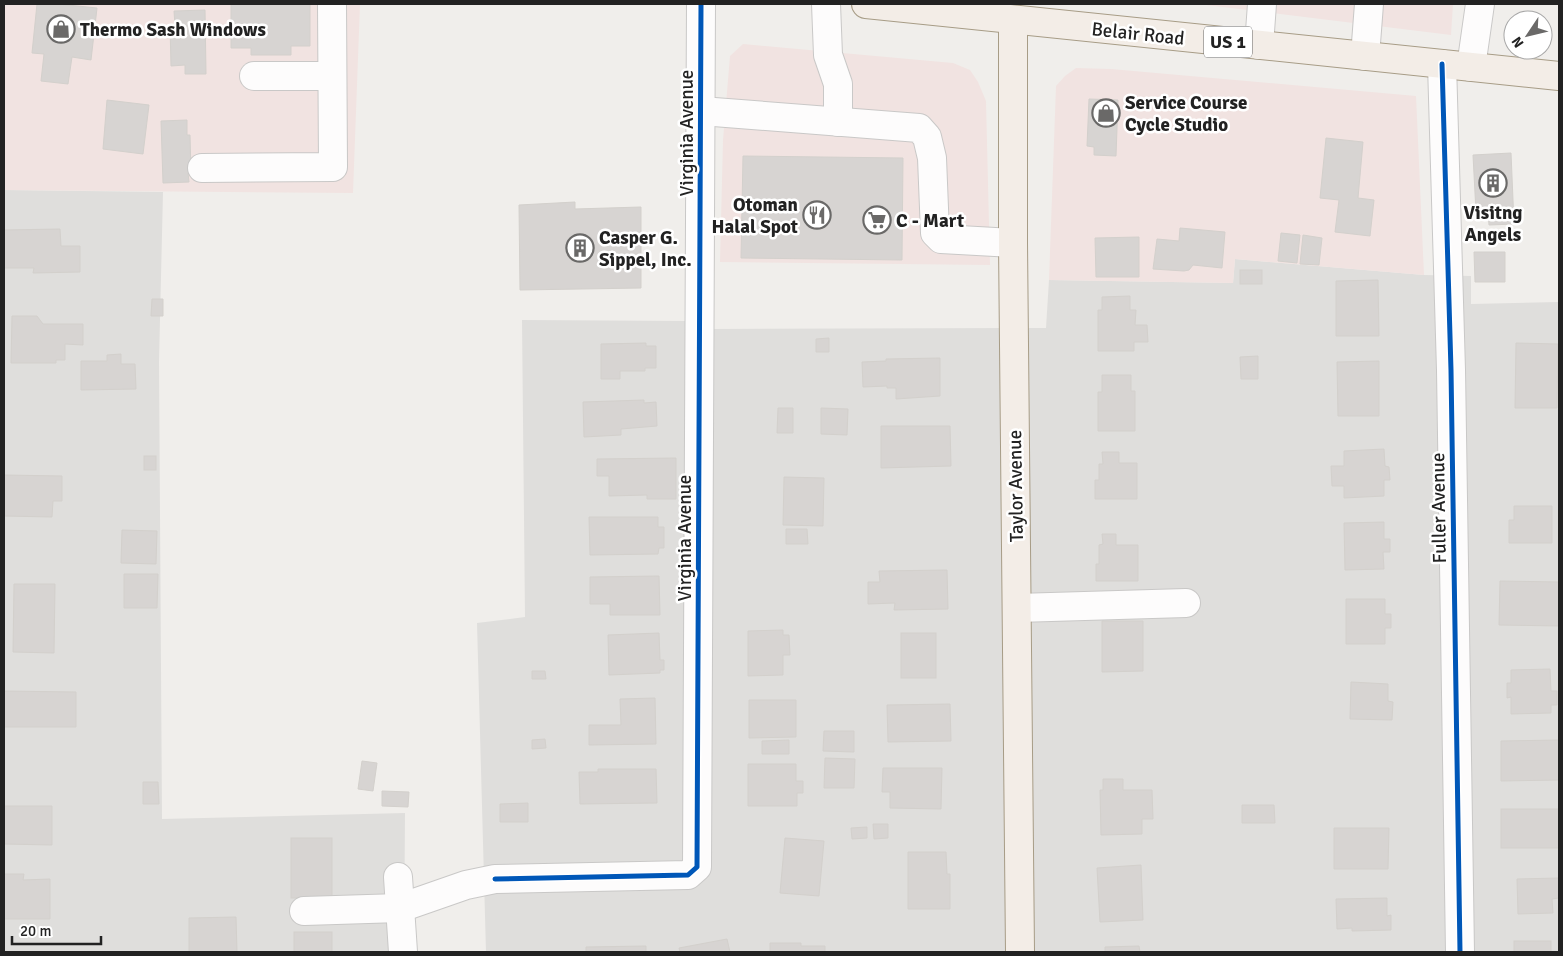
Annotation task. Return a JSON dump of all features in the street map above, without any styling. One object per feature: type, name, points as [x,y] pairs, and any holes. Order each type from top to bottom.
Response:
[{"type":"main road","name":"Belair Road","points":[[866,4],[927,7],[1013,20],[1559,76]]},
{"type":"main road","name":"Taylor Avenue","points":[[1013,20],[1013,243],[1020,952]]},
{"type":"street","points":[[202,168],[333,167],[332,4]]},
{"type":"street","name":"Virginia Avenue","points":[[304,911],[400,908],[466,885],[495,879],[688,875],[697,867],[702,4]]},
{"type":"street","points":[[826,4],[828,55],[838,84],[838,122]]},
{"type":"street","points":[[1259,45],[1262,4]]},
{"type":"street","points":[[1364,56],[1369,4]]},
{"type":"street","points":[[1471,67],[1480,4]]},
{"type":"street","name":"Fuller Avenue","points":[[1442,64],[1451,370],[1460,952]]},
{"type":"street","points":[[254,76],[332,76]]},
{"type":"street","points":[[701,111],[919,128],[927,137],[932,158],[935,233],[942,239],[1013,243]]},
{"type":"street","points":[[1017,608],[1186,603]]},
{"type":"street","points":[[398,878],[403,952]]},
{"type":"shaded area","points":[[4,4],[360,4],[353,193],[4,190]]},
{"type":"shaded area","points":[[1198,4],[1453,4],[1451,35]]},
{"type":"shaded area","points":[[743,44],[953,63],[970,70],[978,82],[986,101],[990,265],[720,262],[723,140],[730,56]]},
{"type":"shaded area","points":[[1076,68],[1111,69],[1416,96],[1424,275],[1235,259],[1233,283],[1049,280],[1056,86]]},
{"type":"shaded area","points":[[4,190],[163,192],[159,362],[162,819],[405,813],[404,952],[4,952]]},
{"type":"shaded area","points":[[1235,259],[1424,275],[1471,276],[1471,304],[1559,302],[1559,952],[486,952],[477,623],[525,617],[522,320],[685,321],[713,329],[1046,328],[1049,280],[1233,283]]},
{"type":"building","points":[[37,4],[97,8],[91,60],[72,57],[68,84],[41,81],[44,54],[32,53]]},
{"type":"building","points":[[231,4],[310,4],[310,46],[291,46],[291,55],[251,55],[251,48],[231,48]]},
{"type":"building","points":[[205,10],[206,74],[185,74],[185,65],[171,66],[170,25],[175,25],[174,11]]},
{"type":"building","points":[[1089,99],[1118,100],[1116,156],[1094,155],[1094,147],[1087,146]]},
{"type":"building","points":[[107,100],[149,105],[143,154],[103,149]]},
{"type":"building","points":[[187,120],[187,135],[190,135],[191,173],[188,173],[189,182],[163,183],[161,121]]},
{"type":"building","points":[[1326,138],[1363,142],[1358,198],[1374,200],[1370,236],[1335,232],[1339,200],[1320,198]]},
{"type":"building","name":"Visitng Angels","points":[[1511,153],[1514,224],[1489,225],[1488,211],[1476,212],[1473,155]]},
{"type":"building","points":[[743,156],[903,158],[902,260],[741,258]]},
{"type":"building","name":"Casper G. Sippel, Inc.","points":[[575,202],[575,209],[641,207],[641,288],[520,290],[519,205]]},
{"type":"building","points":[[1180,228],[1225,232],[1222,268],[1193,265],[1189,270],[1184,271],[1153,269],[1157,239],[1179,241]]},
{"type":"building","points":[[60,229],[61,246],[80,246],[80,272],[33,273],[34,268],[4,268],[4,230]]},
{"type":"building","points":[[1281,233],[1300,235],[1297,263],[1278,261]]},
{"type":"building","points":[[1303,235],[1322,238],[1319,265],[1300,264]]},
{"type":"building","points":[[1139,237],[1139,277],[1096,277],[1095,238]]},
{"type":"building","points":[[1474,252],[1505,252],[1505,282],[1475,282]]},
{"type":"building","points":[[1240,270],[1262,270],[1262,284],[1240,284]]},
{"type":"building","points":[[1378,280],[1379,336],[1336,336],[1336,281]]},
{"type":"building","points":[[1130,296],[1130,310],[1136,310],[1135,325],[1147,325],[1148,342],[1134,342],[1134,351],[1098,351],[1098,310],[1102,310],[1102,297]]},
{"type":"building","points":[[152,299],[163,299],[163,316],[151,316]]},
{"type":"building","points":[[12,316],[37,316],[43,324],[83,324],[83,345],[65,344],[65,360],[56,360],[56,363],[11,363]]},
{"type":"building","points":[[829,338],[829,352],[816,352],[816,339]]},
{"type":"building","points":[[646,343],[646,346],[656,346],[656,368],[645,368],[645,371],[620,371],[620,379],[601,379],[601,344]]},
{"type":"building","points":[[1516,343],[1558,344],[1557,408],[1515,408]]},
{"type":"building","points":[[121,354],[121,364],[135,364],[136,389],[81,390],[81,361],[107,361],[107,355]]},
{"type":"building","points":[[1258,356],[1258,379],[1241,379],[1240,357]]},
{"type":"building","points":[[940,358],[940,396],[896,399],[896,388],[887,388],[887,386],[863,387],[862,362],[886,361],[886,359]]},
{"type":"building","points":[[1379,361],[1379,416],[1338,416],[1337,362]]},
{"type":"building","points":[[1102,375],[1131,375],[1131,391],[1135,391],[1135,431],[1098,431],[1098,392],[1102,392]]},
{"type":"building","points":[[644,400],[644,403],[656,402],[657,426],[621,429],[621,435],[584,437],[583,402]]},
{"type":"building","points":[[778,408],[793,408],[793,433],[777,433]]},
{"type":"building","points":[[821,408],[848,409],[847,435],[821,434]]},
{"type":"building","points":[[881,426],[950,426],[951,466],[881,468]]},
{"type":"building","points":[[1384,449],[1385,466],[1389,467],[1390,480],[1384,480],[1384,496],[1344,498],[1344,486],[1332,486],[1331,466],[1344,466],[1344,451]]},
{"type":"building","points":[[1102,452],[1119,452],[1119,463],[1137,463],[1137,499],[1095,499],[1095,480],[1099,480],[1099,464],[1103,464]]},
{"type":"building","points":[[144,456],[156,456],[156,470],[144,470]]},
{"type":"building","points":[[676,458],[676,499],[647,499],[647,495],[609,496],[609,476],[597,476],[597,459]]},
{"type":"building","points":[[4,475],[62,476],[62,501],[53,501],[52,517],[4,516]]},
{"type":"building","points":[[784,477],[824,478],[823,526],[783,525]]},
{"type":"building","points":[[1514,506],[1552,506],[1552,543],[1509,543],[1509,520],[1514,520]]},
{"type":"building","points":[[589,517],[658,517],[658,527],[664,527],[664,548],[659,548],[658,554],[590,555]]},
{"type":"building","points":[[1384,522],[1384,539],[1390,539],[1390,552],[1383,552],[1384,569],[1345,570],[1344,523]]},
{"type":"building","points":[[786,529],[807,529],[808,544],[786,544]]},
{"type":"building","points":[[122,530],[157,531],[156,564],[121,563]]},
{"type":"building","points":[[1102,534],[1116,534],[1116,545],[1138,545],[1138,581],[1096,581],[1096,564],[1099,564],[1099,545],[1103,544]]},
{"type":"building","points":[[947,570],[948,609],[894,610],[895,603],[868,604],[868,582],[880,582],[879,571]]},
{"type":"building","points":[[124,574],[158,574],[157,608],[124,608]]},
{"type":"building","points":[[659,576],[660,615],[610,615],[610,604],[590,604],[590,577]]},
{"type":"building","points":[[1500,581],[1559,582],[1559,626],[1499,625]]},
{"type":"building","points":[[14,584],[55,584],[54,653],[13,652]]},
{"type":"building","points":[[1346,599],[1385,599],[1385,614],[1391,614],[1391,628],[1385,628],[1385,644],[1346,644]]},
{"type":"building","points":[[1102,621],[1143,621],[1143,671],[1102,672]]},
{"type":"building","points":[[783,630],[783,635],[789,635],[790,655],[783,655],[783,675],[748,676],[748,631]]},
{"type":"building","points":[[659,633],[660,660],[664,660],[664,670],[660,670],[660,673],[609,675],[608,635]]},
{"type":"building","points":[[901,633],[936,633],[936,678],[901,678]]},
{"type":"building","points":[[1550,669],[1551,691],[1557,691],[1557,705],[1551,705],[1551,713],[1511,714],[1511,697],[1507,698],[1507,683],[1511,683],[1511,670]]},
{"type":"building","points":[[532,671],[545,671],[546,679],[532,679]]},
{"type":"building","points":[[1351,682],[1388,684],[1388,701],[1393,702],[1392,720],[1350,719]]},
{"type":"building","points":[[4,691],[76,692],[76,727],[4,727]]},
{"type":"building","points":[[655,698],[656,744],[589,745],[589,725],[621,725],[620,699]]},
{"type":"building","points":[[749,700],[796,700],[796,737],[749,738]]},
{"type":"building","points":[[950,704],[951,741],[888,742],[887,705]]},
{"type":"building","points":[[824,731],[854,731],[854,752],[823,751]]},
{"type":"building","points":[[545,739],[546,748],[532,749],[532,740]]},
{"type":"building","points":[[789,740],[789,754],[762,754],[762,741]]},
{"type":"building","points":[[1559,740],[1559,780],[1501,781],[1501,741]]},
{"type":"building","points":[[825,758],[855,759],[854,788],[824,788]]},
{"type":"building","points":[[362,761],[377,763],[373,791],[358,789]]},
{"type":"building","points":[[748,764],[796,764],[796,781],[803,781],[803,793],[797,793],[797,806],[748,806]]},
{"type":"building","points":[[883,768],[942,768],[941,809],[890,808],[890,792],[882,792]]},
{"type":"building","points":[[598,769],[656,769],[657,803],[580,804],[579,772],[598,772]]},
{"type":"building","points":[[1103,779],[1123,779],[1123,790],[1152,790],[1153,819],[1142,819],[1142,834],[1101,835],[1100,790],[1103,790]]},
{"type":"building","points":[[143,782],[158,782],[159,804],[143,804]]},
{"type":"building","points":[[382,791],[409,792],[408,807],[382,806]]},
{"type":"building","points":[[528,803],[528,822],[500,822],[500,804]]},
{"type":"building","points":[[1242,805],[1274,805],[1275,823],[1242,823]]},
{"type":"building","points":[[4,806],[52,806],[52,845],[4,844]]},
{"type":"building","points":[[1501,809],[1559,809],[1559,848],[1501,848]]},
{"type":"building","points":[[873,824],[888,824],[888,838],[874,839]]},
{"type":"building","points":[[867,827],[867,838],[852,839],[851,828]]},
{"type":"building","points":[[1334,828],[1389,828],[1388,869],[1334,869]]},
{"type":"building","points":[[291,838],[332,838],[332,898],[291,898]]},
{"type":"building","points":[[785,838],[824,841],[819,896],[780,893]]},
{"type":"building","points":[[908,852],[946,852],[947,874],[950,874],[950,909],[908,909]]},
{"type":"building","points":[[1141,865],[1143,920],[1100,922],[1097,868]]},
{"type":"building","points":[[4,874],[24,874],[23,880],[50,879],[50,919],[4,919]]},
{"type":"building","points":[[1559,878],[1559,898],[1552,899],[1553,913],[1518,914],[1517,879]]},
{"type":"building","points":[[1387,898],[1387,916],[1391,915],[1391,930],[1352,931],[1352,928],[1337,929],[1336,899]]},
{"type":"building","points":[[236,917],[237,952],[189,952],[189,918]]},
{"type":"building","points":[[294,932],[332,932],[332,952],[294,952]]},
{"type":"building","points":[[727,939],[730,952],[680,952],[679,948]]},
{"type":"building","points":[[1514,941],[1551,941],[1551,952],[1514,952]]},
{"type":"building","points":[[770,943],[801,943],[801,946],[825,946],[825,952],[770,952]]},
{"type":"building","points":[[646,946],[646,952],[586,952],[586,947]]},
{"type":"building","points":[[1139,946],[1140,952],[1105,952],[1105,947]]},
{"type":"cycle path","points":[[495,879],[688,875],[697,867],[701,4]]},
{"type":"cycle path","points":[[1442,64],[1451,370],[1460,952]]},
{"type":"place","name":"Thermo Sash Windows","points":[[61,29]]},
{"type":"place","name":"Service Course Cycle Studio","points":[[1106,113]]},
{"type":"place","name":"Visitng Angels","points":[[1493,183]]},
{"type":"place","name":"Otoman Halal Spot","points":[[817,215]]},
{"type":"place","name":"C - Mart","points":[[877,220]]},
{"type":"place","name":"Casper G. Sippel, Inc.","points":[[580,248]]}]
